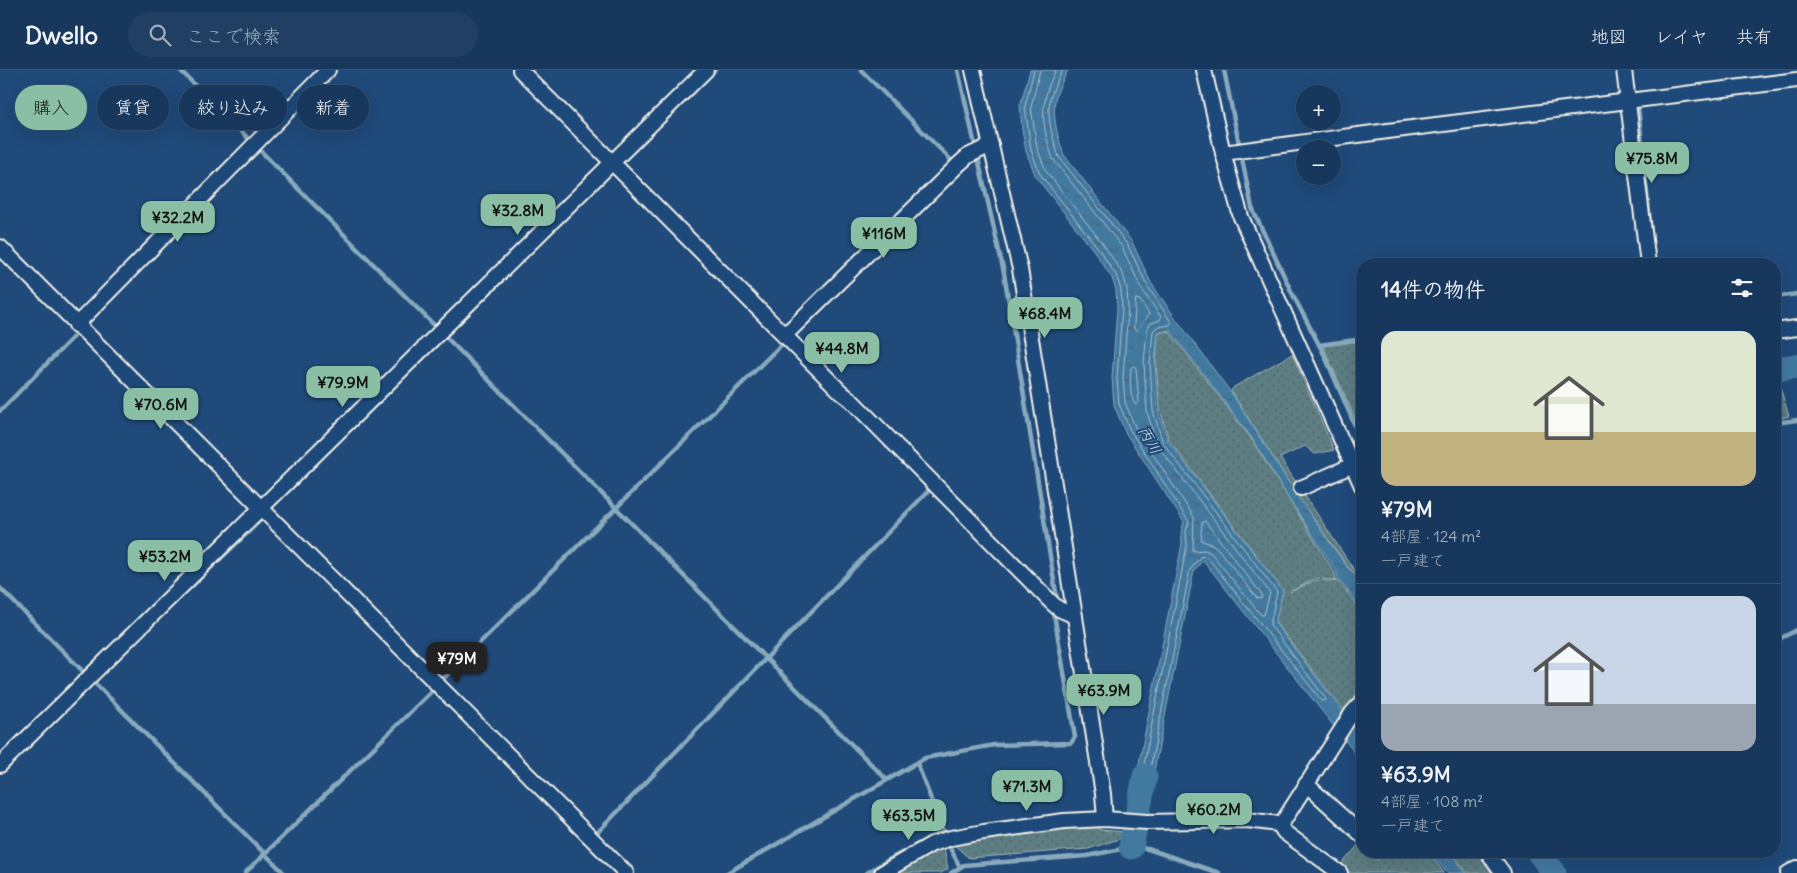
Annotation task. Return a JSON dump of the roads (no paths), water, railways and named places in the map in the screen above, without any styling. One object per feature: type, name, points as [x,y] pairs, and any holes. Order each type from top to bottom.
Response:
[{"type":"street","points":[[80,325],[328,70]]},
{"type":"street","points":[[520,70],[612,164],[788,333],[842,393],[1056,606],[1075,616]]},
{"type":"street","points":[[0,765],[87,678],[264,509],[441,331],[706,70]]},
{"type":"street","points":[[974,70],[981,150],[1020,269],[1103,794],[1105,819]]},
{"type":"street","points":[[1204,70],[1235,151],[1241,217],[1356,472]]},
{"type":"street","points":[[1624,70],[1631,103],[1647,258]]},
{"type":"street","points":[[1235,151],[1631,103],[1797,80]]},
{"type":"street","points":[[788,333],[957,166],[981,150]]},
{"type":"street","points":[[0,247],[626,873]]},
{"type":"street","points":[[1781,330],[1797,328]]},
{"type":"street","points":[[1301,488],[1353,465]]},
{"type":"street","points":[[888,872],[946,839],[1064,821],[1105,819],[1147,822],[1246,820],[1279,824],[1284,820],[1335,738],[1356,709]]},
{"type":"street","points":[[1306,784],[1356,830]]},
{"type":"street","points":[[1279,824],[1284,832],[1340,873]]},
{"type":"street","points":[[1492,858],[1503,873]]},
{"type":"street","points":[[1788,873],[1797,868]]},
{"type":"water","name":"丙川","points":[[1030,70],[1068,70],[1056,96],[1054,110],[1064,155],[1132,242],[1151,283],[1232,394],[1301,501],[1347,567],[1356,575],[1356,601],[1337,577],[1337,572],[1251,437],[1170,330],[1158,332],[1155,364],[1158,411],[1168,441],[1283,591],[1275,623],[1356,729],[1356,754],[1203,560],[1194,571],[1148,801],[1143,811],[1133,808],[1133,794],[1182,544],[1181,532],[1184,522],[1125,432],[1114,405],[1112,378],[1117,308],[1116,290],[1112,278],[1094,251],[1036,177],[1026,151],[1020,106]]},
{"type":"water","points":[[1435,858],[1454,858],[1466,873],[1447,873]]},
{"type":"waterway","points":[[180,70],[887,780]]},
{"type":"waterway","points":[[707,78],[715,70]]},
{"type":"waterway","points":[[861,70],[955,164]]},
{"type":"waterway","points":[[727,873],[925,758],[994,745],[1071,743],[1075,737],[1054,614],[1057,599],[1004,273],[958,70]]},
{"type":"waterway","points":[[1224,70],[1252,208],[1293,295],[1325,356],[1356,428]]},
{"type":"waterway","points":[[1635,102],[1638,106],[1653,252]]},
{"type":"waterway","points":[[1781,296],[1797,294]]},
{"type":"waterway","points":[[0,411],[80,330]]},
{"type":"waterway","points":[[1319,345],[1356,340]]},
{"type":"waterway","points":[[440,682],[783,343]]},
{"type":"waterway","points":[[1795,366],[1797,371]]},
{"type":"waterway","points":[[1781,368],[1797,366]]},
{"type":"waterway","points":[[1781,422],[1797,420]]},
{"type":"waterway","points":[[595,835],[932,487]]},
{"type":"waterway","points":[[169,608],[266,515]]},
{"type":"waterway","points":[[0,588],[284,873]]},
{"type":"waterway","points":[[1781,638],[1797,630]]},
{"type":"waterway","points":[[245,873],[434,689]]},
{"type":"waterway","points":[[917,763],[949,846],[960,867]]},
{"type":"waterway","points":[[1131,847],[1145,776]]},
{"type":"waterway","points":[[929,839],[944,831]]},
{"type":"waterway","points":[[867,873],[918,844]]},
{"type":"waterway","points":[[951,873],[964,865],[1087,856],[1131,847],[1148,849],[1219,873]]},
{"type":"waterway","points":[[1543,858],[1554,873]]}]
